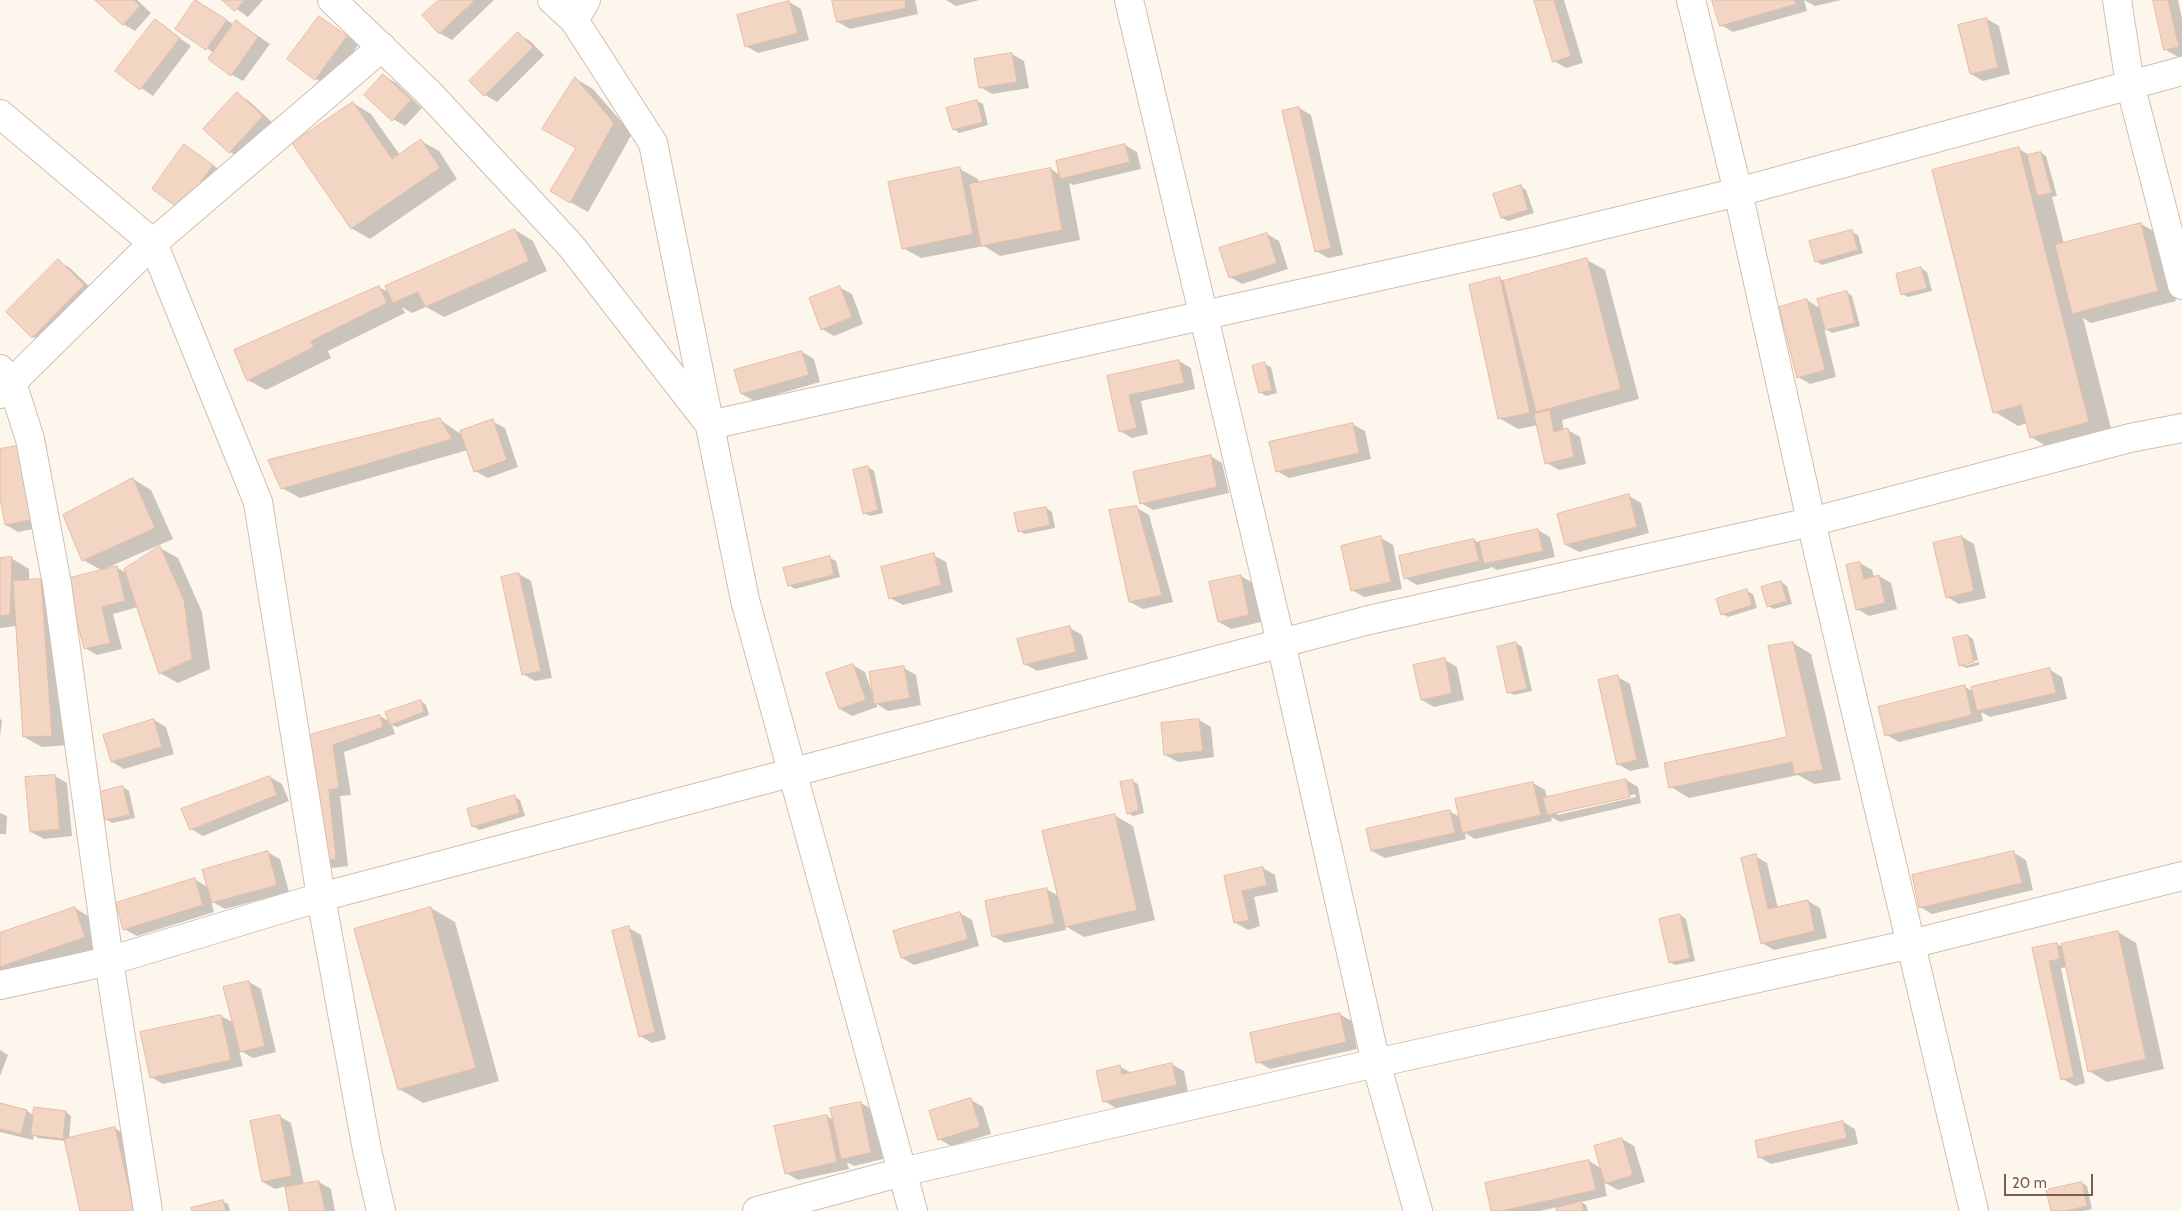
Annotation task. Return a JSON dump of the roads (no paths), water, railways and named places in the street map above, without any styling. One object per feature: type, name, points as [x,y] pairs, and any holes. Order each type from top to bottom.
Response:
[{"type":"street","points":[[332,0],[429,93],[571,246],[710,425]]},
{"type":"street","points":[[552,0],[580,10],[653,143],[745,600],[913,1211]]},
{"type":"street","points":[[1129,0],[1281,643],[1376,1063],[1418,1211]]},
{"type":"street","points":[[1691,0],[1738,192],[1811,522],[1974,1211]]},
{"type":"street","points":[[2117,0],[2130,84],[2182,285]]},
{"type":"street","points":[[148,1211],[109,961],[58,584],[30,439],[4,382],[153,243],[382,47]]},
{"type":"street","points":[[710,425],[1204,317],[1529,243],[1738,192],[2130,84],[2182,72]]},
{"type":"street","points":[[0,114],[153,243],[258,502],[322,897],[367,1150],[381,1211]]},
{"type":"street","points":[[0,985],[109,961],[322,897],[1369,620],[1811,522],[2130,438],[2182,428]]},
{"type":"street","points":[[757,1211],[902,1172],[1376,1063],[1911,944],[2182,876]]}]
